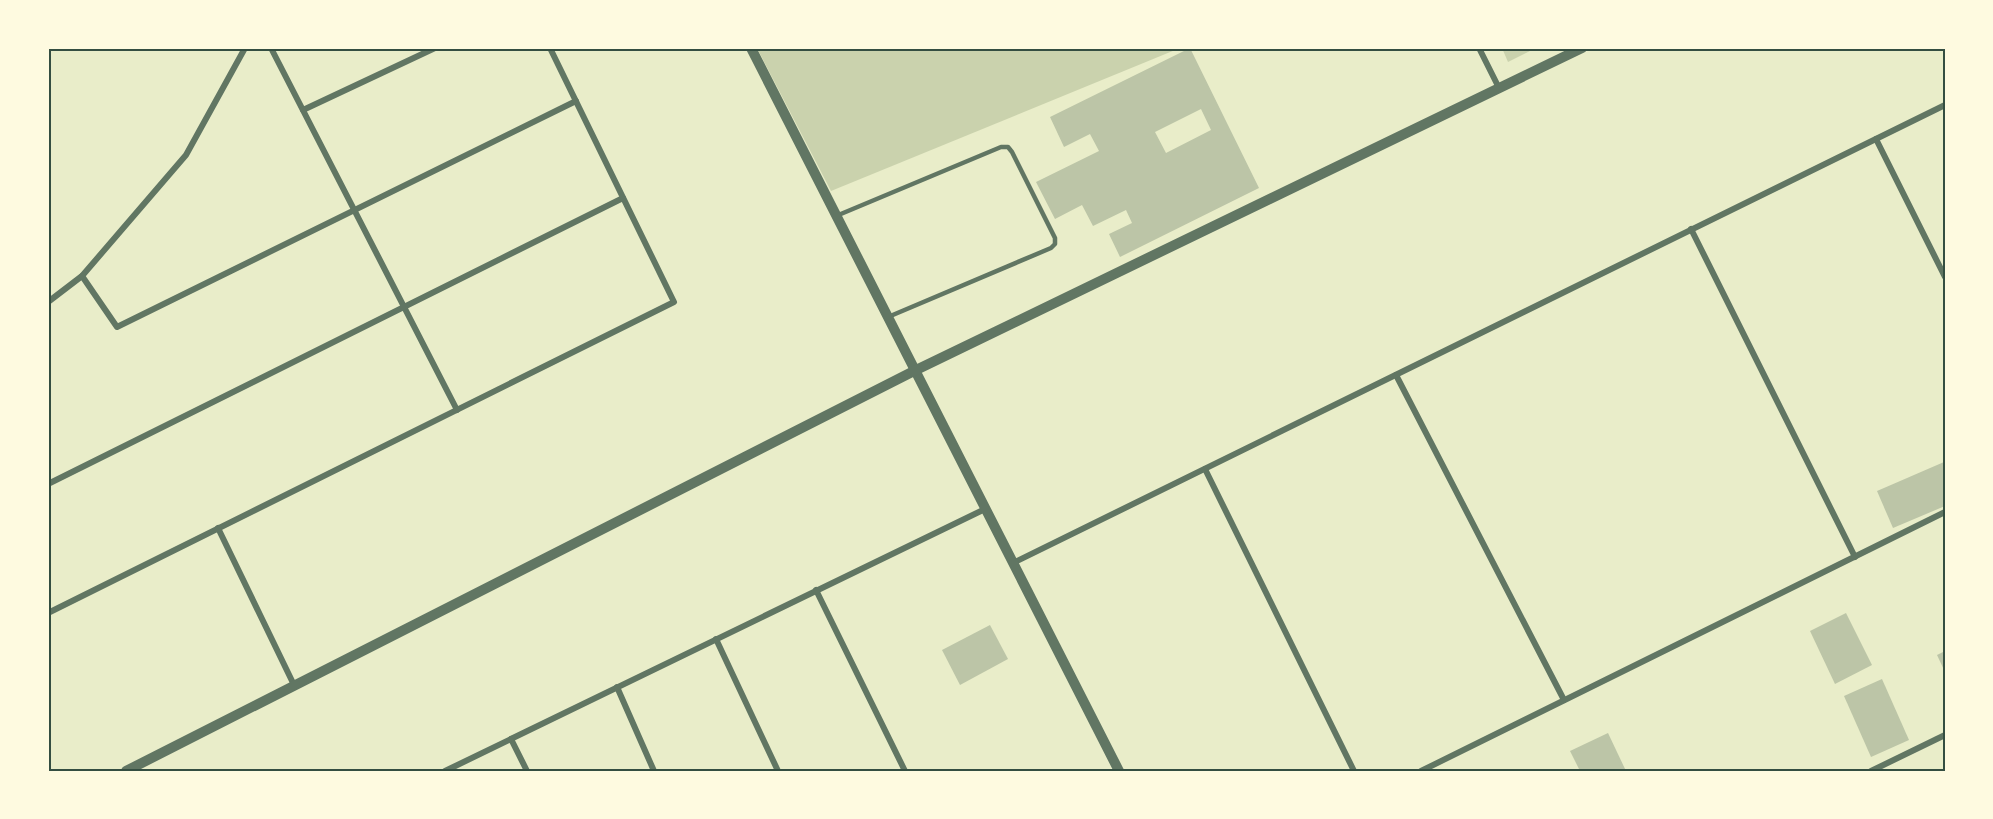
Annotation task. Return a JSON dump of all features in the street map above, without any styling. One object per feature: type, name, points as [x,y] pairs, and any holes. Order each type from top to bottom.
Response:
[{"type":"street","points":[[48,302],[81,276],[186,155],[245,48]]},
{"type":"street","points":[[271,48],[457,410]]},
{"type":"street","points":[[303,110],[435,48]]},
{"type":"street","points":[[48,613],[674,302],[550,48]]},
{"type":"street","points":[[751,48],[1119,771]]},
{"type":"street","points":[[1479,48],[1499,88]]},
{"type":"street","points":[[126,771],[914,371],[1582,48]]},
{"type":"street","points":[[81,276],[117,327],[576,101]]},
{"type":"street","points":[[1013,563],[1945,105]]},
{"type":"street","points":[[1876,139],[1945,277]]},
{"type":"street","points":[[48,484],[623,198]]},
{"type":"street","points":[[1691,229],[1856,557]]},
{"type":"street","points":[[1396,375],[1564,700]]},
{"type":"street","points":[[1205,469],[1354,771]]},
{"type":"street","points":[[445,771],[985,509]]},
{"type":"street","points":[[1421,771],[1945,513]]},
{"type":"street","points":[[218,528],[294,686]]},
{"type":"street","points":[[816,590],[905,771]]},
{"type":"street","points":[[716,639],[778,771]]},
{"type":"street","points":[[617,687],[654,771]]},
{"type":"street","points":[[1871,771],[1945,735]]},
{"type":"street","points":[[511,739],[527,771]]},
{"type":"lane","points":[[836,216],[1001,147],[1008,147],[1018,162],[1055,238],[1055,244],[1051,248],[887,318]]},
{"type":"green space","points":[[757,48],[1180,48],[831,191]]},
{"type":"green space","points":[[1502,48],[1536,48],[1508,62]]},
{"type":"building","points":[[1190,48],[1259,188],[1120,257],[1109,234],[1132,223],[1126,210],[1093,226],[1082,205],[1055,219],[1036,182],[1099,151],[1090,134],[1064,147],[1050,117]],"holes":[[[1201,109],[1211,130],[1166,153],[1155,132]]]},
{"type":"building","points":[[1944,462],[1945,506],[1893,528],[1877,491]]},
{"type":"building","points":[[1846,613],[1872,665],[1835,684],[1810,631]]},
{"type":"building","points":[[990,625],[1008,659],[960,685],[942,650]]},
{"type":"building","points":[[1945,651],[1945,672],[1937,655]]},
{"type":"building","points":[[1882,679],[1909,740],[1871,757],[1844,696]]},
{"type":"building","points":[[1608,733],[1626,771],[1580,771],[1570,751]]}]
